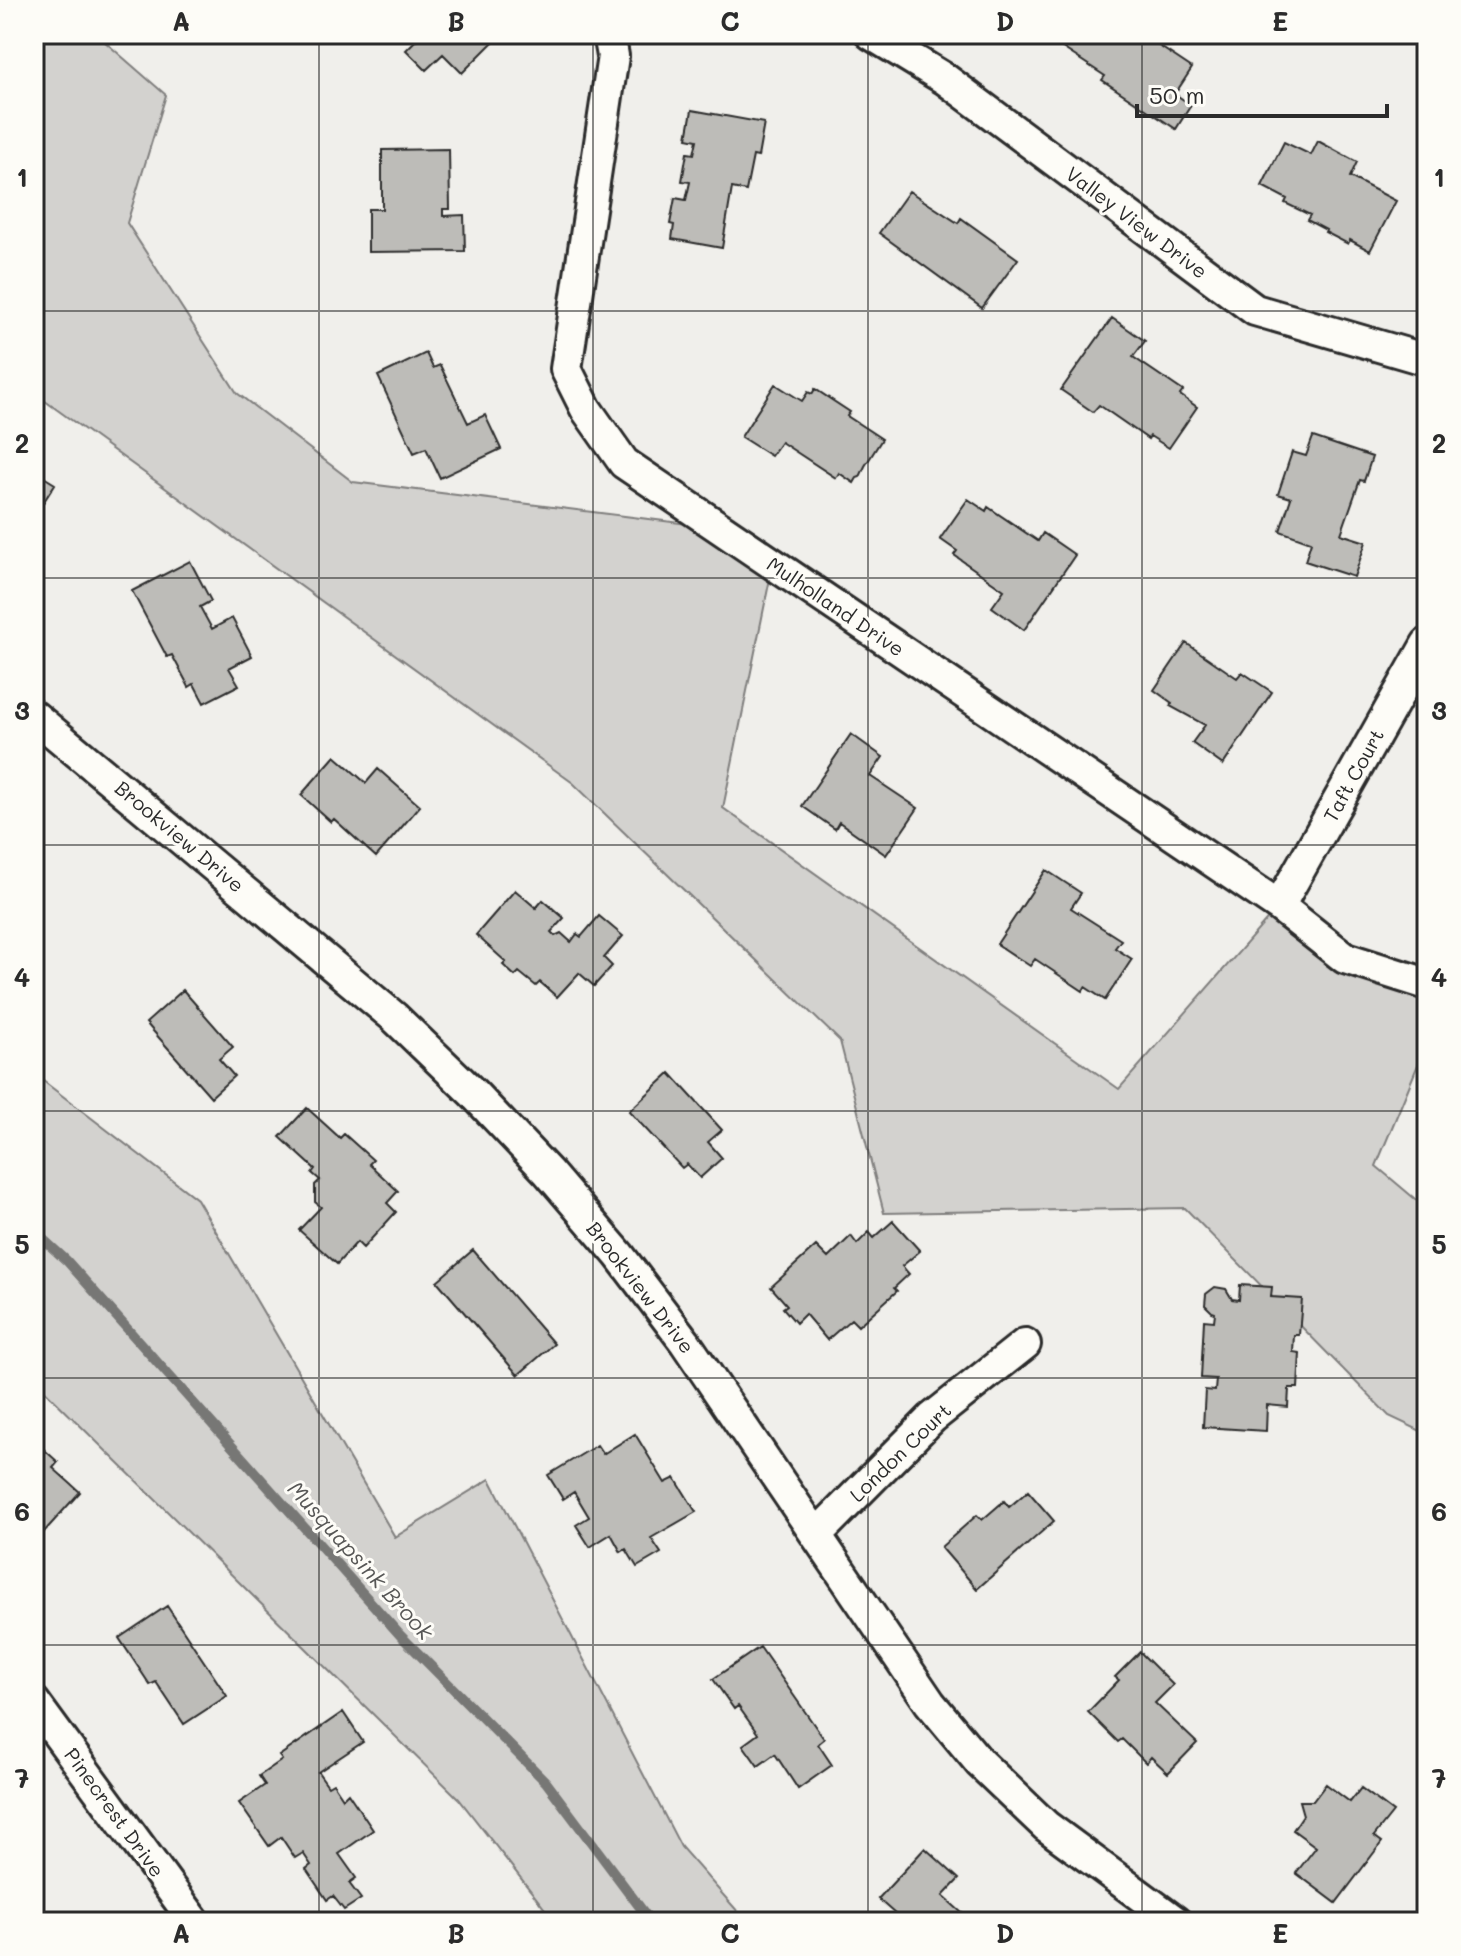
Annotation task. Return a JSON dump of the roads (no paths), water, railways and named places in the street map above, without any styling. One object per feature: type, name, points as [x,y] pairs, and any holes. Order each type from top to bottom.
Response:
[{"type":"street","name":"Mulholland Drive","points":[[609,34],[613,56],[566,369],[586,409],[624,463],[1279,906],[1345,958],[1427,984]]},
{"type":"street","name":"Valley View Drive","points":[[871,34],[945,79],[1255,310],[1427,360]]},
{"type":"street","name":"Taft Court","points":[[1279,906],[1427,644]]},
{"type":"street","name":"Brookview Drive","points":[[34,716],[394,1017],[484,1104],[619,1255],[685,1342],[930,1703],[980,1763],[1046,1826],[1176,1922]]},
{"type":"street","name":"London Court","points":[[817,1534],[932,1418],[1025,1344]]},
{"type":"street","name":"Pinecrest Drive","points":[[34,1702],[195,1922]]},
{"type":"waterway","name":"Musquapsink Brook","points":[[34,1231],[67,1261],[400,1635],[546,1782],[651,1922]]}]
